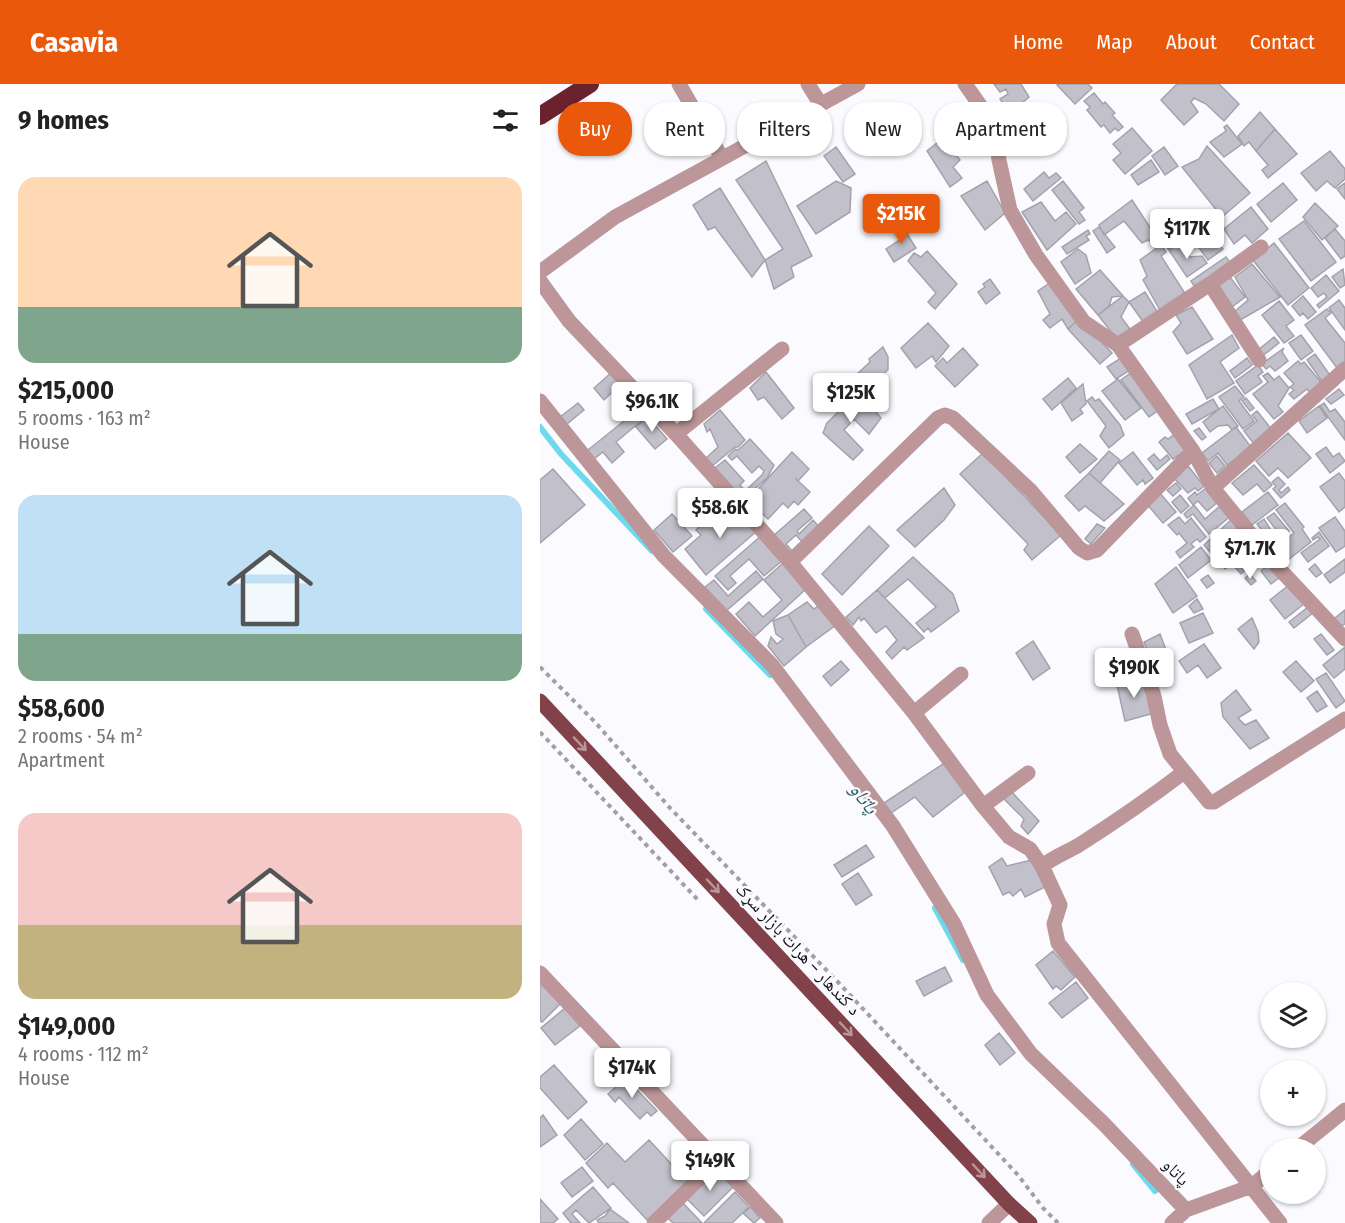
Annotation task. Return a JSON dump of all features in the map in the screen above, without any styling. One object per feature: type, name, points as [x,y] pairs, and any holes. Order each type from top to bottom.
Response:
[{"type":"highway","points":[[540,116],[590,84]]},
{"type":"main road","name":"د کندهار – هرات بازار سړک","points":[[540,701],[1009,1204],[1030,1223]]},
{"type":"street","points":[[679,84],[722,158]]},
{"type":"street","points":[[808,84],[819,102]]},
{"type":"street","points":[[826,102],[858,84]]},
{"type":"street","points":[[965,84],[994,125],[1010,210],[1036,255],[1084,322],[1118,345],[1193,451],[1213,488],[1274,563],[1345,639]]},
{"type":"street","points":[[540,272],[615,217],[737,150]]},
{"type":"street","points":[[1118,345],[1261,247]]},
{"type":"street","points":[[540,281],[569,321],[676,434],[790,562],[914,713],[1009,837],[1030,849],[1042,866],[1060,904],[1054,924],[1058,943],[1280,1223]]},
{"type":"street","points":[[1210,284],[1259,360]]},
{"type":"street","points":[[676,434],[782,350]]},
{"type":"street","points":[[1213,488],[1345,369]]},
{"type":"street","name":"پاتاو","points":[[540,400],[664,556],[771,665],[893,826],[954,924],[987,995],[1031,1054],[1104,1124],[1186,1210]]},
{"type":"street","points":[[790,562],[938,418],[945,415],[953,418],[1031,491],[1079,548],[1087,553],[1097,549],[1193,451]]},
{"type":"street","points":[[1132,634],[1154,696],[1160,725],[1170,754],[1209,802],[1214,802],[1345,719]]},
{"type":"street","points":[[914,713],[961,674]]},
{"type":"street","points":[[983,806],[1028,772]]},
{"type":"street","points":[[1042,866],[1056,855],[1076,847],[1142,804],[1184,772]]},
{"type":"street","points":[[540,973],[776,1223]]},
{"type":"street","points":[[1311,1138],[1345,1110]]},
{"type":"street","points":[[654,1223],[718,1160]]},
{"type":"street","points":[[1172,1223],[1186,1210],[1252,1186],[1260,1179]]},
{"type":"street","points":[[989,1223],[1009,1204]]},
{"type":"path","points":[[540,667],[594,722],[670,808],[829,973],[1018,1175],[1043,1208],[1058,1223]]},
{"type":"building","points":[[994,84],[1021,84],[1029,97],[1023,102],[1002,102],[1000,99],[1008,94],[1006,89],[1000,92]]},
{"type":"building","points":[[1088,84],[1092,88],[1075,104],[1057,85]]},
{"type":"building","points":[[1177,84],[1219,84],[1239,104],[1224,121],[1206,104],[1194,98],[1191,102],[1198,112],[1184,125],[1161,100]]},
{"type":"building","points":[[1094,93],[1115,113],[1112,115],[1123,127],[1118,131],[1115,128],[1110,133],[1104,125],[1101,127],[1087,110],[1090,107],[1084,101]]},
{"type":"building","points":[[1260,112],[1275,129],[1256,151],[1249,142],[1244,146],[1238,136]]},
{"type":"building","points":[[1227,125],[1242,144],[1224,157],[1210,142],[1226,131],[1224,127]]},
{"type":"building","points":[[1132,128],[1152,151],[1125,174],[1113,160],[1121,153],[1113,144]]},
{"type":"building","points":[[1275,129],[1297,154],[1268,178],[1262,170],[1268,165],[1256,151]]},
{"type":"building","points":[[934,145],[934,156],[957,156],[960,160],[953,167],[962,178],[950,187],[927,151]]},
{"type":"building","points":[[1207,146],[1250,193],[1222,217],[1182,167],[1199,159]]},
{"type":"building","points":[[836,147],[855,174],[843,182],[824,156],[832,156],[832,150]]},
{"type":"building","points":[[1164,147],[1178,166],[1165,175],[1152,156]]},
{"type":"building","points":[[1330,151],[1345,169],[1345,179],[1335,188],[1327,181],[1316,191],[1301,173]]},
{"type":"building","points":[[1151,160],[1159,172],[1138,185],[1131,175]]},
{"type":"building","points":[[766,161],[812,256],[791,267],[794,277],[774,289],[765,260],[783,249],[736,180]]},
{"type":"building","points":[[1044,172],[1049,178],[1056,173],[1061,178],[1033,201],[1024,189]]},
{"type":"building","points":[[836,181],[851,188],[850,212],[816,234],[797,206]]},
{"type":"building","points":[[987,181],[1005,213],[985,230],[961,196]]},
{"type":"building","points":[[1063,181],[1084,208],[1079,212],[1085,220],[1079,224],[1052,190]]},
{"type":"building","points":[[1283,183],[1297,200],[1271,222],[1257,204]]},
{"type":"building","points":[[1345,183],[1345,199],[1337,189]]},
{"type":"building","points":[[720,188],[765,260],[752,277],[715,227],[708,230],[693,205]]},
{"type":"building","points":[[1132,200],[1159,241],[1154,245],[1148,240],[1142,243],[1124,221],[1104,235],[1099,225]]},
{"type":"building","points":[[1041,202],[1055,221],[1066,212],[1076,224],[1047,250],[1022,212]]},
{"type":"building","points":[[1315,203],[1338,226],[1322,240],[1303,217]]},
{"type":"building","points":[[1251,207],[1268,229],[1252,243],[1245,235],[1234,244],[1224,229]]},
{"type":"building","points":[[1197,210],[1223,249],[1208,260],[1197,245],[1190,250],[1183,242],[1187,236],[1168,249],[1158,234]]},
{"type":"building","points":[[1304,221],[1336,262],[1311,281],[1279,239]]},
{"type":"building","points":[[907,226],[911,229],[907,234],[916,248],[894,262],[886,249],[901,239],[897,232]]},
{"type":"building","points":[[1099,227],[1115,247],[1107,253],[1093,231]]},
{"type":"building","points":[[1335,229],[1345,241],[1345,256],[1341,259],[1325,238]]},
{"type":"building","points":[[1088,230],[1090,234],[1086,236],[1089,240],[1067,254],[1062,247]]},
{"type":"building","points":[[1180,243],[1190,257],[1202,256],[1207,263],[1187,277],[1169,250]]},
{"type":"building","points":[[1274,243],[1309,288],[1288,305],[1253,260]]},
{"type":"building","points":[[1161,245],[1166,252],[1161,256],[1186,295],[1161,312],[1143,280],[1147,276],[1140,260]]},
{"type":"building","points":[[1078,249],[1086,255],[1091,273],[1075,284],[1061,262]]},
{"type":"building","points":[[927,251],[957,284],[935,309],[928,302],[936,293],[908,261],[914,253],[921,257]]},
{"type":"building","points":[[1226,257],[1231,264],[1194,286],[1191,281]]},
{"type":"building","points":[[1252,264],[1280,297],[1235,323],[1234,312],[1248,300],[1235,277]]},
{"type":"building","points":[[1343,269],[1345,285],[1340,288],[1332,277]]},
{"type":"building","points":[[1100,270],[1123,296],[1112,297],[1109,306],[1098,315],[1076,289]]},
{"type":"building","points":[[1326,275],[1339,291],[1319,308],[1317,305],[1327,297],[1324,293],[1318,297],[1311,288]]},
{"type":"building","points":[[1230,277],[1245,297],[1232,307],[1217,286]]},
{"type":"building","points":[[990,279],[1000,293],[986,304],[978,292]]},
{"type":"building","points":[[1051,282],[1079,319],[1068,329],[1062,319],[1050,328],[1043,320],[1050,314],[1038,291]]},
{"type":"building","points":[[1145,292],[1158,313],[1144,323],[1129,302]]},
{"type":"building","points":[[1123,296],[1129,302],[1121,317],[1130,329],[1116,338],[1098,315]]},
{"type":"building","points":[[1303,296],[1316,312],[1308,319],[1303,313],[1300,316],[1292,306]]},
{"type":"building","points":[[1339,300],[1345,308],[1345,330],[1329,308]]},
{"type":"building","points":[[1279,301],[1294,320],[1286,326],[1294,336],[1284,343],[1262,315]]},
{"type":"building","points":[[1192,307],[1213,339],[1187,354],[1173,332],[1181,323],[1176,315]]},
{"type":"building","points":[[1327,309],[1331,313],[1325,318],[1345,343],[1345,361],[1337,368],[1305,325]]},
{"type":"building","points":[[1079,319],[1112,353],[1100,364],[1068,329]]},
{"type":"building","points":[[928,323],[949,346],[936,362],[932,356],[916,368],[901,348]]},
{"type":"building","points":[[1232,335],[1239,348],[1220,362],[1234,383],[1207,399],[1189,365]]},
{"type":"building","points":[[1301,335],[1313,351],[1301,360],[1289,343]]},
{"type":"building","points":[[1274,337],[1279,343],[1261,357],[1257,351]]},
{"type":"building","points":[[883,347],[888,357],[888,370],[866,388],[857,374]]},
{"type":"building","points":[[963,348],[978,365],[955,387],[935,366],[943,358],[947,363]]},
{"type":"building","points":[[1284,348],[1282,352],[1288,361],[1275,371],[1270,366],[1266,369],[1262,364]]},
{"type":"building","points":[[1315,354],[1332,378],[1324,384],[1307,360]]},
{"type":"building","points":[[1121,358],[1130,370],[1116,379],[1107,367]]},
{"type":"building","points":[[1247,358],[1252,365],[1235,378],[1230,371]]},
{"type":"building","points":[[1298,361],[1301,364],[1304,362],[1325,387],[1313,396],[1307,389],[1294,399],[1289,394],[1294,390],[1290,387],[1294,384],[1284,373]]},
{"type":"building","points":[[1258,365],[1263,372],[1258,376],[1262,382],[1245,394],[1236,381]]},
{"type":"building","points":[[612,372],[622,383],[604,400],[594,388]]},
{"type":"building","points":[[766,372],[794,408],[782,419],[764,397],[758,400],[750,388]]},
{"type":"building","points":[[1132,372],[1160,409],[1149,417],[1121,380]]},
{"type":"building","points":[[1268,373],[1274,380],[1279,376],[1289,388],[1278,406],[1283,412],[1274,419],[1253,394],[1268,382],[1263,376]]},
{"type":"building","points":[[1068,378],[1076,388],[1052,410],[1043,399]]},
{"type":"building","points":[[1118,379],[1141,408],[1125,420],[1102,391]]},
{"type":"building","points":[[1083,384],[1086,404],[1080,409],[1083,413],[1072,421],[1061,403]]},
{"type":"building","points":[[1235,386],[1244,397],[1239,401],[1254,421],[1243,429],[1219,397]]},
{"type":"building","points":[[1339,389],[1344,395],[1331,404],[1326,399]]},
{"type":"building","points":[[859,392],[881,418],[869,434],[854,419],[844,430],[863,450],[853,460],[823,433],[827,423]]},
{"type":"building","points":[[1092,397],[1095,401],[1099,399],[1120,425],[1124,435],[1109,448],[1100,436],[1106,426],[1087,401]]},
{"type":"building","points":[[631,398],[646,417],[616,442],[624,452],[612,463],[603,452],[590,462],[583,454],[624,421],[616,411]]},
{"type":"building","points":[[1246,398],[1254,408],[1250,411],[1242,401]]},
{"type":"building","points":[[1213,399],[1219,409],[1192,424],[1186,414]]},
{"type":"building","points":[[578,403],[584,410],[567,424],[560,417]]},
{"type":"building","points":[[1324,403],[1330,412],[1335,409],[1345,422],[1345,440],[1320,406]]},
{"type":"building","points":[[1223,406],[1238,426],[1232,430],[1228,425],[1218,426],[1210,432],[1203,422]]},
{"type":"building","points":[[1319,406],[1327,418],[1307,433],[1299,421]]},
{"type":"building","points":[[720,410],[745,440],[711,467],[705,459],[718,447],[710,429],[707,432],[704,424]]},
{"type":"building","points":[[1257,411],[1272,430],[1254,444],[1244,431],[1257,421],[1252,415]]},
{"type":"building","points":[[648,417],[667,439],[655,449],[636,427]]},
{"type":"building","points":[[1236,427],[1251,447],[1227,465],[1218,453],[1208,461],[1202,453]]},
{"type":"building","points":[[1199,428],[1206,437],[1202,440],[1194,431]]},
{"type":"building","points":[[1176,433],[1188,448],[1173,459],[1159,442]]},
{"type":"building","points":[[1288,433],[1311,458],[1288,478],[1278,468],[1269,476],[1256,461]]},
{"type":"building","points":[[750,439],[774,465],[767,478],[743,499],[715,468],[725,460],[744,481],[740,485],[745,491],[764,471],[759,466],[752,473],[737,456],[732,460],[728,456]]},
{"type":"building","points":[[1080,444],[1097,459],[1080,473],[1066,457]]},
{"type":"building","points":[[1326,447],[1333,457],[1339,453],[1345,461],[1330,473],[1316,454]]},
{"type":"building","points":[[1109,451],[1120,460],[1100,483],[1089,473]]},
{"type":"building","points":[[792,452],[809,469],[798,481],[810,492],[798,505],[794,501],[788,508],[783,503],[768,519],[748,500]]},
{"type":"building","points":[[1133,452],[1153,478],[1145,484],[1143,480],[1137,485],[1119,463]]},
{"type":"building","points":[[983,453],[1061,535],[1032,560],[1024,550],[1028,544],[960,474]]},
{"type":"building","points":[[1154,454],[1160,461],[1167,455],[1170,459],[1157,470],[1148,459]]},
{"type":"building","points":[[1217,456],[1225,466],[1217,473],[1209,463]]},
{"type":"building","points":[[1254,465],[1272,485],[1264,492],[1257,484],[1243,495],[1232,483]]},
{"type":"building","points":[[1188,466],[1204,486],[1198,491],[1195,488],[1188,493],[1174,478]]},
{"type":"building","points":[[553,469],[585,505],[540,543],[540,480]]},
{"type":"building","points":[[1089,473],[1124,504],[1104,521],[1085,506],[1079,511],[1065,496]]},
{"type":"building","points":[[1339,473],[1345,481],[1345,507],[1339,512],[1320,487]]},
{"type":"building","points":[[1278,477],[1285,484],[1279,490],[1281,493],[1288,487],[1290,490],[1281,498],[1273,489],[1276,486],[1272,482]]},
{"type":"building","points":[[1176,483],[1181,489],[1173,496],[1167,490]]},
{"type":"building","points":[[944,488],[955,505],[944,520],[915,547],[897,530]]},
{"type":"building","points":[[1206,488],[1218,502],[1207,511],[1198,501],[1193,505],[1188,498],[1195,492],[1197,495]]},
{"type":"building","points":[[1159,492],[1176,512],[1163,523],[1146,503]]},
{"type":"building","points":[[1268,492],[1278,505],[1252,525],[1242,512]]},
{"type":"building","points":[[1180,495],[1189,506],[1181,513],[1172,502]]},
{"type":"building","points":[[1285,503],[1304,527],[1302,529],[1311,542],[1284,563],[1273,550],[1294,533],[1276,510]]},
{"type":"building","points":[[736,505],[758,530],[706,575],[685,549],[701,535],[696,530],[710,518],[714,523]]},
{"type":"building","points":[[1194,505],[1205,519],[1220,506],[1232,515],[1209,534],[1193,514],[1187,518],[1184,514]]},
{"type":"building","points":[[804,509],[812,518],[797,531],[799,534],[813,520],[820,528],[803,543],[796,535],[786,544],[793,552],[789,555],[772,537]]},
{"type":"building","points":[[1274,513],[1289,531],[1273,544],[1257,524],[1264,519],[1272,532],[1269,534],[1272,538],[1279,533],[1267,518]]},
{"type":"building","points":[[672,514],[692,536],[673,552],[654,530]]},
{"type":"building","points":[[1179,517],[1185,524],[1191,518],[1206,537],[1200,542],[1197,539],[1191,544],[1194,547],[1180,558],[1176,552],[1187,543],[1168,525]]},
{"type":"building","points":[[1335,517],[1345,531],[1345,546],[1336,552],[1319,528]]},
{"type":"building","points":[[1233,518],[1245,530],[1229,545],[1231,552],[1237,558],[1225,569],[1204,545]]},
{"type":"building","points":[[1097,524],[1105,528],[1091,544],[1085,539]]},
{"type":"building","points":[[869,526],[889,546],[842,595],[822,574]]},
{"type":"building","points":[[1319,532],[1329,546],[1308,562],[1301,553],[1320,539],[1318,537],[1313,540],[1312,538]]},
{"type":"building","points":[[762,535],[783,560],[764,576],[749,559],[730,576],[736,583],[728,590],[715,576]]},
{"type":"building","points":[[1250,538],[1268,560],[1263,564],[1259,558],[1241,574],[1234,566],[1242,559],[1235,551]]},
{"type":"building","points":[[1201,547],[1211,560],[1188,578],[1179,565]]},
{"type":"building","points":[[913,557],[953,594],[959,611],[931,632],[928,628],[924,632],[916,623],[936,607],[908,579],[885,598],[877,590]]},
{"type":"building","points":[[1345,559],[1345,572],[1330,583],[1324,575]]},
{"type":"building","points":[[783,563],[806,589],[755,636],[736,614],[749,602],[763,617],[782,600],[764,580]]},
{"type":"building","points":[[1270,564],[1280,577],[1271,584],[1261,571]]},
{"type":"building","points":[[1315,564],[1322,573],[1316,577],[1309,569]]},
{"type":"building","points":[[1176,567],[1197,596],[1173,613],[1155,584]]},
{"type":"building","points":[[756,571],[763,579],[726,611],[705,587],[714,580],[728,596]]},
{"type":"building","points":[[1250,574],[1256,581],[1251,585],[1245,578]]},
{"type":"building","points":[[1208,575],[1214,583],[1207,588],[1201,580]]},
{"type":"building","points":[[1289,585],[1304,604],[1285,619],[1270,600]]},
{"type":"building","points":[[877,590],[924,638],[907,650],[904,647],[892,659],[886,652],[897,640],[886,626],[876,633],[864,618],[861,621],[859,617],[853,625],[846,617]]},
{"type":"building","points":[[1197,599],[1203,609],[1194,613],[1189,606]]},
{"type":"building","points":[[807,602],[814,609],[823,602],[836,625],[806,647],[788,615]]},
{"type":"building","points":[[1308,607],[1313,613],[1294,628],[1289,622]]},
{"type":"building","points":[[1345,610],[1345,624],[1341,626],[1335,618]]},
{"type":"building","points":[[1203,613],[1213,633],[1189,643],[1180,623]]},
{"type":"building","points":[[788,615],[806,647],[784,666],[768,646],[771,637],[777,644],[783,639],[776,634],[773,621]]},
{"type":"building","points":[[1252,618],[1258,632],[1259,642],[1254,649],[1238,629]]},
{"type":"building","points":[[1160,634],[1169,658],[1153,665],[1144,642]]},
{"type":"building","points":[[1321,634],[1334,650],[1327,655],[1314,639]]},
{"type":"building","points":[[1033,641],[1050,668],[1033,680],[1016,653]]},
{"type":"building","points":[[1204,644],[1221,668],[1207,678],[1198,665],[1187,673],[1179,661]]},
{"type":"building","points":[[1345,647],[1345,669],[1334,678],[1323,665]]},
{"type":"building","points":[[841,661],[849,670],[831,686],[823,676]]},
{"type":"building","points":[[1296,661],[1314,681],[1301,692],[1283,672]]},
{"type":"building","points":[[1326,673],[1345,701],[1336,708],[1316,679]]},
{"type":"building","points":[[1143,677],[1151,714],[1125,721],[1117,685]]},
{"type":"building","points":[[1236,690],[1251,710],[1238,718],[1245,725],[1256,720],[1269,738],[1250,749],[1223,717],[1221,703]]},
{"type":"building","points":[[1317,691],[1327,706],[1317,712],[1307,698]]},
{"type":"building","points":[[949,760],[964,793],[933,817],[915,797],[891,813],[884,803]]},
{"type":"building","points":[[1008,788],[1039,821],[1028,834],[1021,826],[1024,819],[1000,795]]},
{"type":"building","points":[[866,845],[874,857],[842,877],[834,865]]},
{"type":"building","points":[[1002,858],[1007,866],[1031,860],[1045,887],[1025,897],[1021,889],[1013,896],[1009,892],[1003,895],[989,867]]},
{"type":"building","points":[[858,873],[872,895],[856,905],[842,884]]},
{"type":"building","points":[[1053,951],[1075,977],[1061,990],[1056,986],[1053,989],[1036,965]]},
{"type":"building","points":[[945,967],[952,981],[924,996],[916,981]]},
{"type":"building","points":[[540,982],[561,1003],[542,1022],[540,1021]]},
{"type":"building","points":[[1076,982],[1088,998],[1062,1018],[1049,1003]]},
{"type":"building","points":[[565,1008],[580,1026],[555,1045],[541,1028]]},
{"type":"building","points":[[999,1033],[1015,1053],[1000,1065],[985,1045]]},
{"type":"building","points":[[554,1065],[587,1102],[568,1119],[540,1088],[540,1077]]},
{"type":"building","points":[[626,1078],[657,1111],[651,1116],[647,1112],[640,1119],[619,1097],[615,1102],[608,1094]]},
{"type":"building","points":[[543,1115],[557,1135],[540,1147],[540,1118]]},
{"type":"building","points":[[581,1119],[603,1144],[585,1160],[564,1135]]},
{"type":"building","points":[[649,1140],[688,1182],[647,1220],[613,1183],[608,1188],[586,1163],[607,1143],[625,1162]]},
{"type":"building","points":[[582,1167],[593,1181],[572,1197],[561,1183]]},
{"type":"building","points":[[717,1168],[734,1186],[704,1216],[686,1198]]},
{"type":"building","points":[[593,1187],[611,1208],[589,1223],[576,1210],[572,1214],[580,1223],[571,1223],[563,1213]]},
{"type":"building","points":[[735,1192],[749,1207],[732,1223],[704,1223]]},
{"type":"building","points":[[540,1199],[558,1219],[553,1223],[540,1223]]},
{"type":"building","points":[[683,1203],[702,1223],[673,1223],[668,1218]]},
{"type":"building","points":[[751,1207],[760,1218],[754,1223],[743,1213]]},
{"type":"building","points":[[610,1209],[629,1223],[599,1223],[597,1220],[605,1216]]},
{"type":"waterway","name":"پاتاو","points":[[540,427],[561,454],[652,551]]},
{"type":"waterway","name":"پاتاو","points":[[706,609],[770,675]]},
{"type":"waterway","name":"پاتاو","points":[[935,908],[963,960]]},
{"type":"waterway","name":"پاتاو","points":[[1133,1164],[1155,1191]]}]
